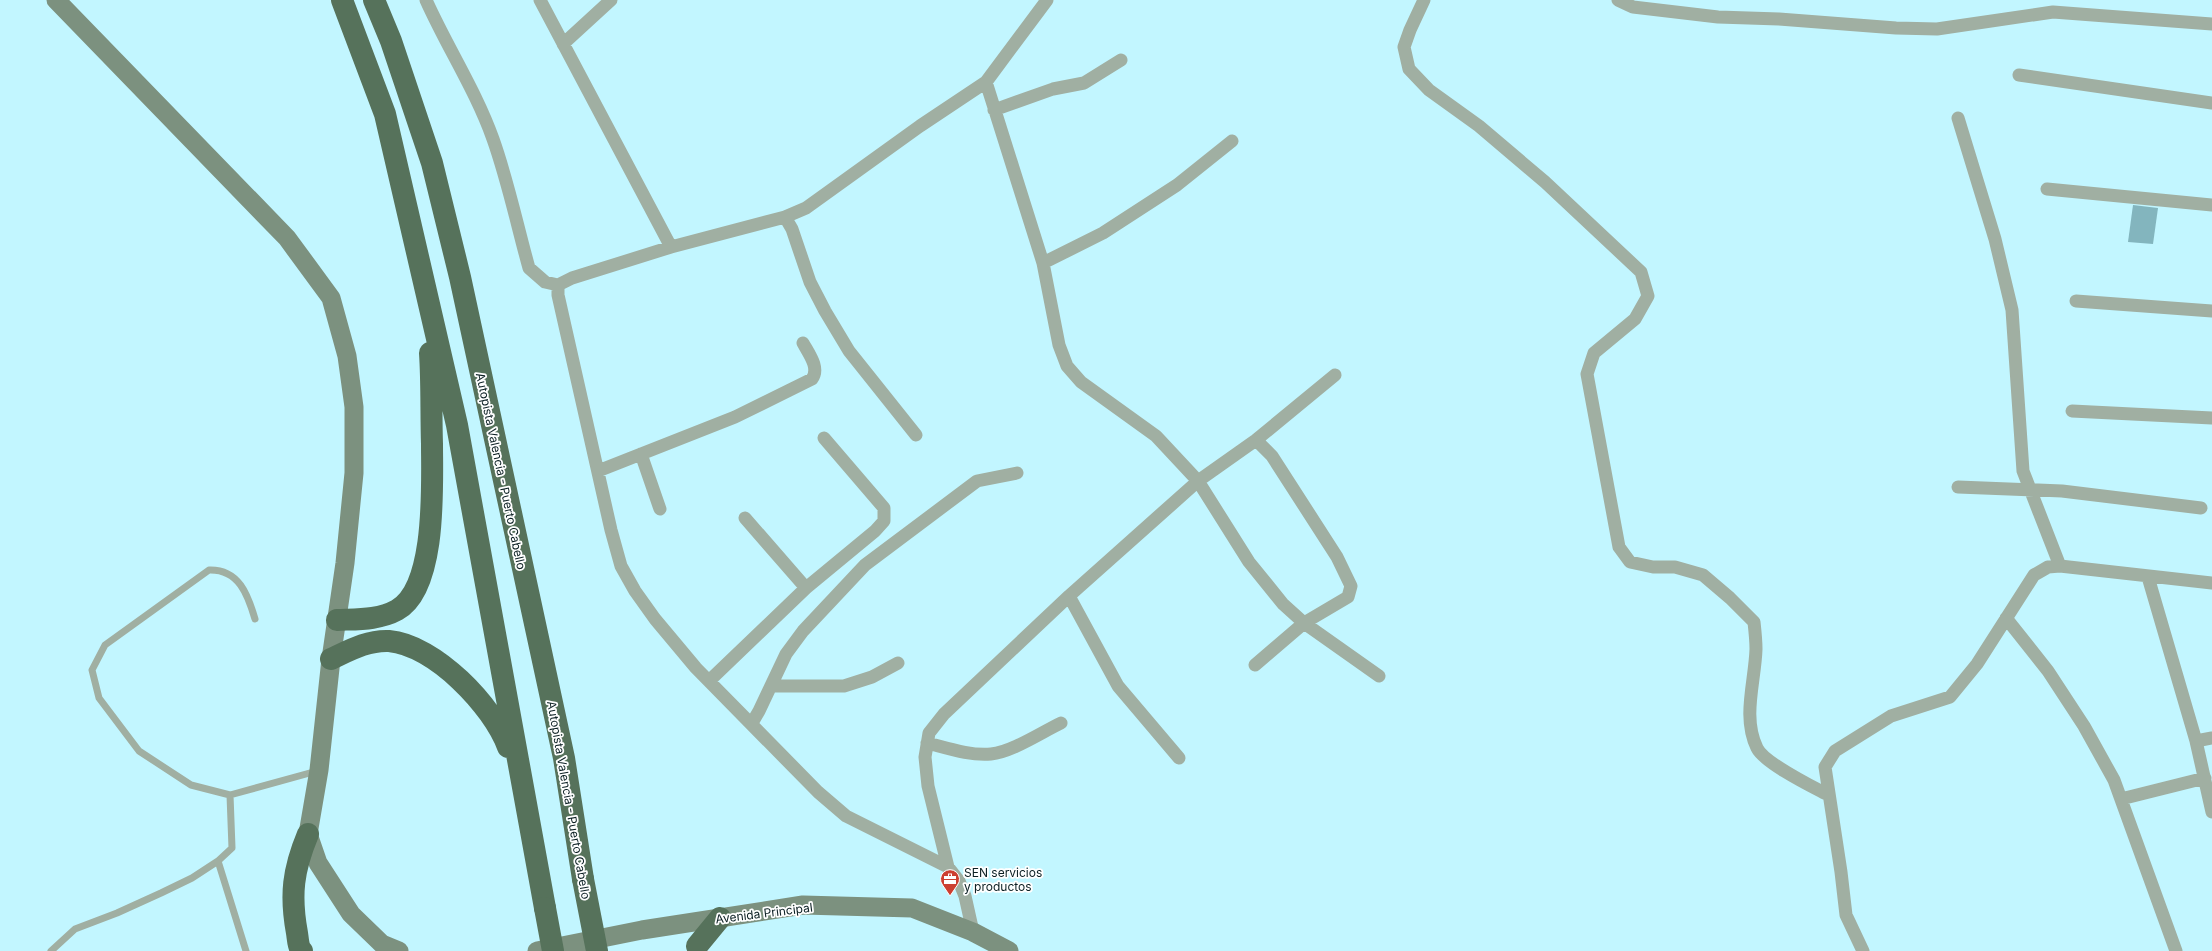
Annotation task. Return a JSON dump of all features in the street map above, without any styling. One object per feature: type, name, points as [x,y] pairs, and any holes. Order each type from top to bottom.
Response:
[{"type":"highway","points":[[342,0],[385,114],[457,425],[553,951]]},
{"type":"highway","name":"Autopista Valencia - Puerto Cabello","points":[[374,0],[391,41],[432,163],[460,277],[564,758],[583,879],[597,951]]},
{"type":"highway","points":[[337,620],[378,618],[398,610],[410,599],[418,585],[425,563],[432,506],[432,408],[429,304]]},
{"type":"highway","points":[[331,659],[363,644],[389,641],[403,644],[416,650],[451,671],[484,705],[497,724],[506,743],[523,793]]},
{"type":"highway","points":[[302,951],[294,915],[294,888],[297,860],[308,834]]},
{"type":"highway","points":[[697,949],[720,918]]},
{"type":"highway","points":[[697,949],[699,921]]},
{"type":"main road","points":[[56,0],[287,238],[331,298],[347,356],[354,407],[354,473],[319,770],[308,834],[318,863],[351,914],[382,944],[399,951]]},
{"type":"main road","name":"Avenida Principal","points":[[537,951],[699,921],[803,905],[912,908],[972,932],[1007,950]]},
{"type":"street","points":[[426,0],[493,139],[529,268],[545,282],[558,285],[572,278],[671,247],[785,217],[806,208],[920,126],[986,82],[1047,0]]},
{"type":"street","points":[[540,0],[671,247]]},
{"type":"street","points":[[563,44],[611,0]]},
{"type":"street","points":[[1424,0],[1404,47],[1409,69],[1429,90],[1478,126],[1545,182],[1641,272],[1648,296],[1635,319],[1594,353],[1586,374],[1619,546],[1630,562],[1653,567],[1675,567],[1703,575],[1730,598],[1754,622],[1756,650],[1750,692],[1751,723],[1758,750],[1788,774],[1828,795]]},
{"type":"street","points":[[1618,0],[1634,8],[1703,16],[1896,28],[1937,29],[2054,6],[2212,24]]},
{"type":"street","points":[[994,110],[1053,89],[1084,83],[1122,60]]},
{"type":"street","points":[[2019,75],[2212,103]]},
{"type":"street","points":[[986,82],[1043,263],[1059,345],[1067,366],[1081,382],[1156,436],[1198,481],[1249,562],[1283,604],[1304,623],[1379,676]]},
{"type":"street","points":[[1958,118],[1995,239],[2012,310],[2018,373],[2020,454],[2028,488],[2060,566]]},
{"type":"street","points":[[1043,263],[1103,233],[1177,185],[1232,140]]},
{"type":"street","points":[[2047,189],[2212,205]]},
{"type":"street","points":[[785,217],[792,229],[810,282],[849,352],[916,435]]},
{"type":"street","points":[[558,285],[558,295],[621,566],[635,591],[655,619],[709,681],[752,723],[818,792],[846,816],[948,867]]},
{"type":"street","points":[[2076,301],[2212,311]]},
{"type":"street","points":[[598,471],[735,416],[812,379],[815,374],[815,367],[803,343]]},
{"type":"street","points":[[972,932],[965,896],[959,881],[948,867],[928,786],[925,758],[929,733],[944,714],[1069,596],[1198,481],[1256,440],[1335,375]]},
{"type":"street","points":[[2072,411],[2212,418]]},
{"type":"street","points":[[709,681],[806,588],[875,531],[884,521],[886,514],[884,508],[824,438]]},
{"type":"street","points":[[1255,666],[1304,623],[1348,598],[1351,586],[1337,557],[1272,456],[1256,440]]},
{"type":"street","points":[[641,454],[660,509]]},
{"type":"street","points":[[752,723],[772,686],[786,654],[803,631],[865,565],[978,481],[1017,473]]},
{"type":"street","points":[[1958,487],[2028,488],[2201,508]]},
{"type":"street","points":[[745,518],[806,588]]},
{"type":"street","points":[[1863,951],[1846,915],[1841,872],[1828,795],[1825,767],[1835,751],[1891,716],[1950,697],[1977,664],[2034,575],[2048,567],[2060,566],[2212,583]]},
{"type":"street","points":[[2148,577],[2196,741],[2212,812]]},
{"type":"street","points":[[1069,596],[1118,686],[1179,758]]},
{"type":"street","points":[[2006,618],[2048,671],[2080,720],[2114,780],[2176,951]]},
{"type":"street","points":[[772,686],[844,686],[872,677],[898,663]]},
{"type":"street","points":[[927,743],[963,751],[990,754],[1004,751],[1061,723]]},
{"type":"street","points":[[2196,741],[2212,738]]},
{"type":"street","points":[[2121,798],[2205,778]]},
{"type":"lane","points":[[255,620],[248,595],[240,583],[219,569],[209,570],[105,645],[92,670],[99,698],[139,751],[191,785],[230,796],[319,770]]},
{"type":"lane","points":[[51,951],[75,929],[117,913],[161,893],[192,878],[218,861],[232,848],[230,796]]},
{"type":"lane","points":[[218,861],[246,951]]},
{"type":"building","points":[[2133,205],[2158,208],[2153,244],[2128,242]]},
{"type":"place","name":"SEN servicios y productos","points":[[950,896]]}]
